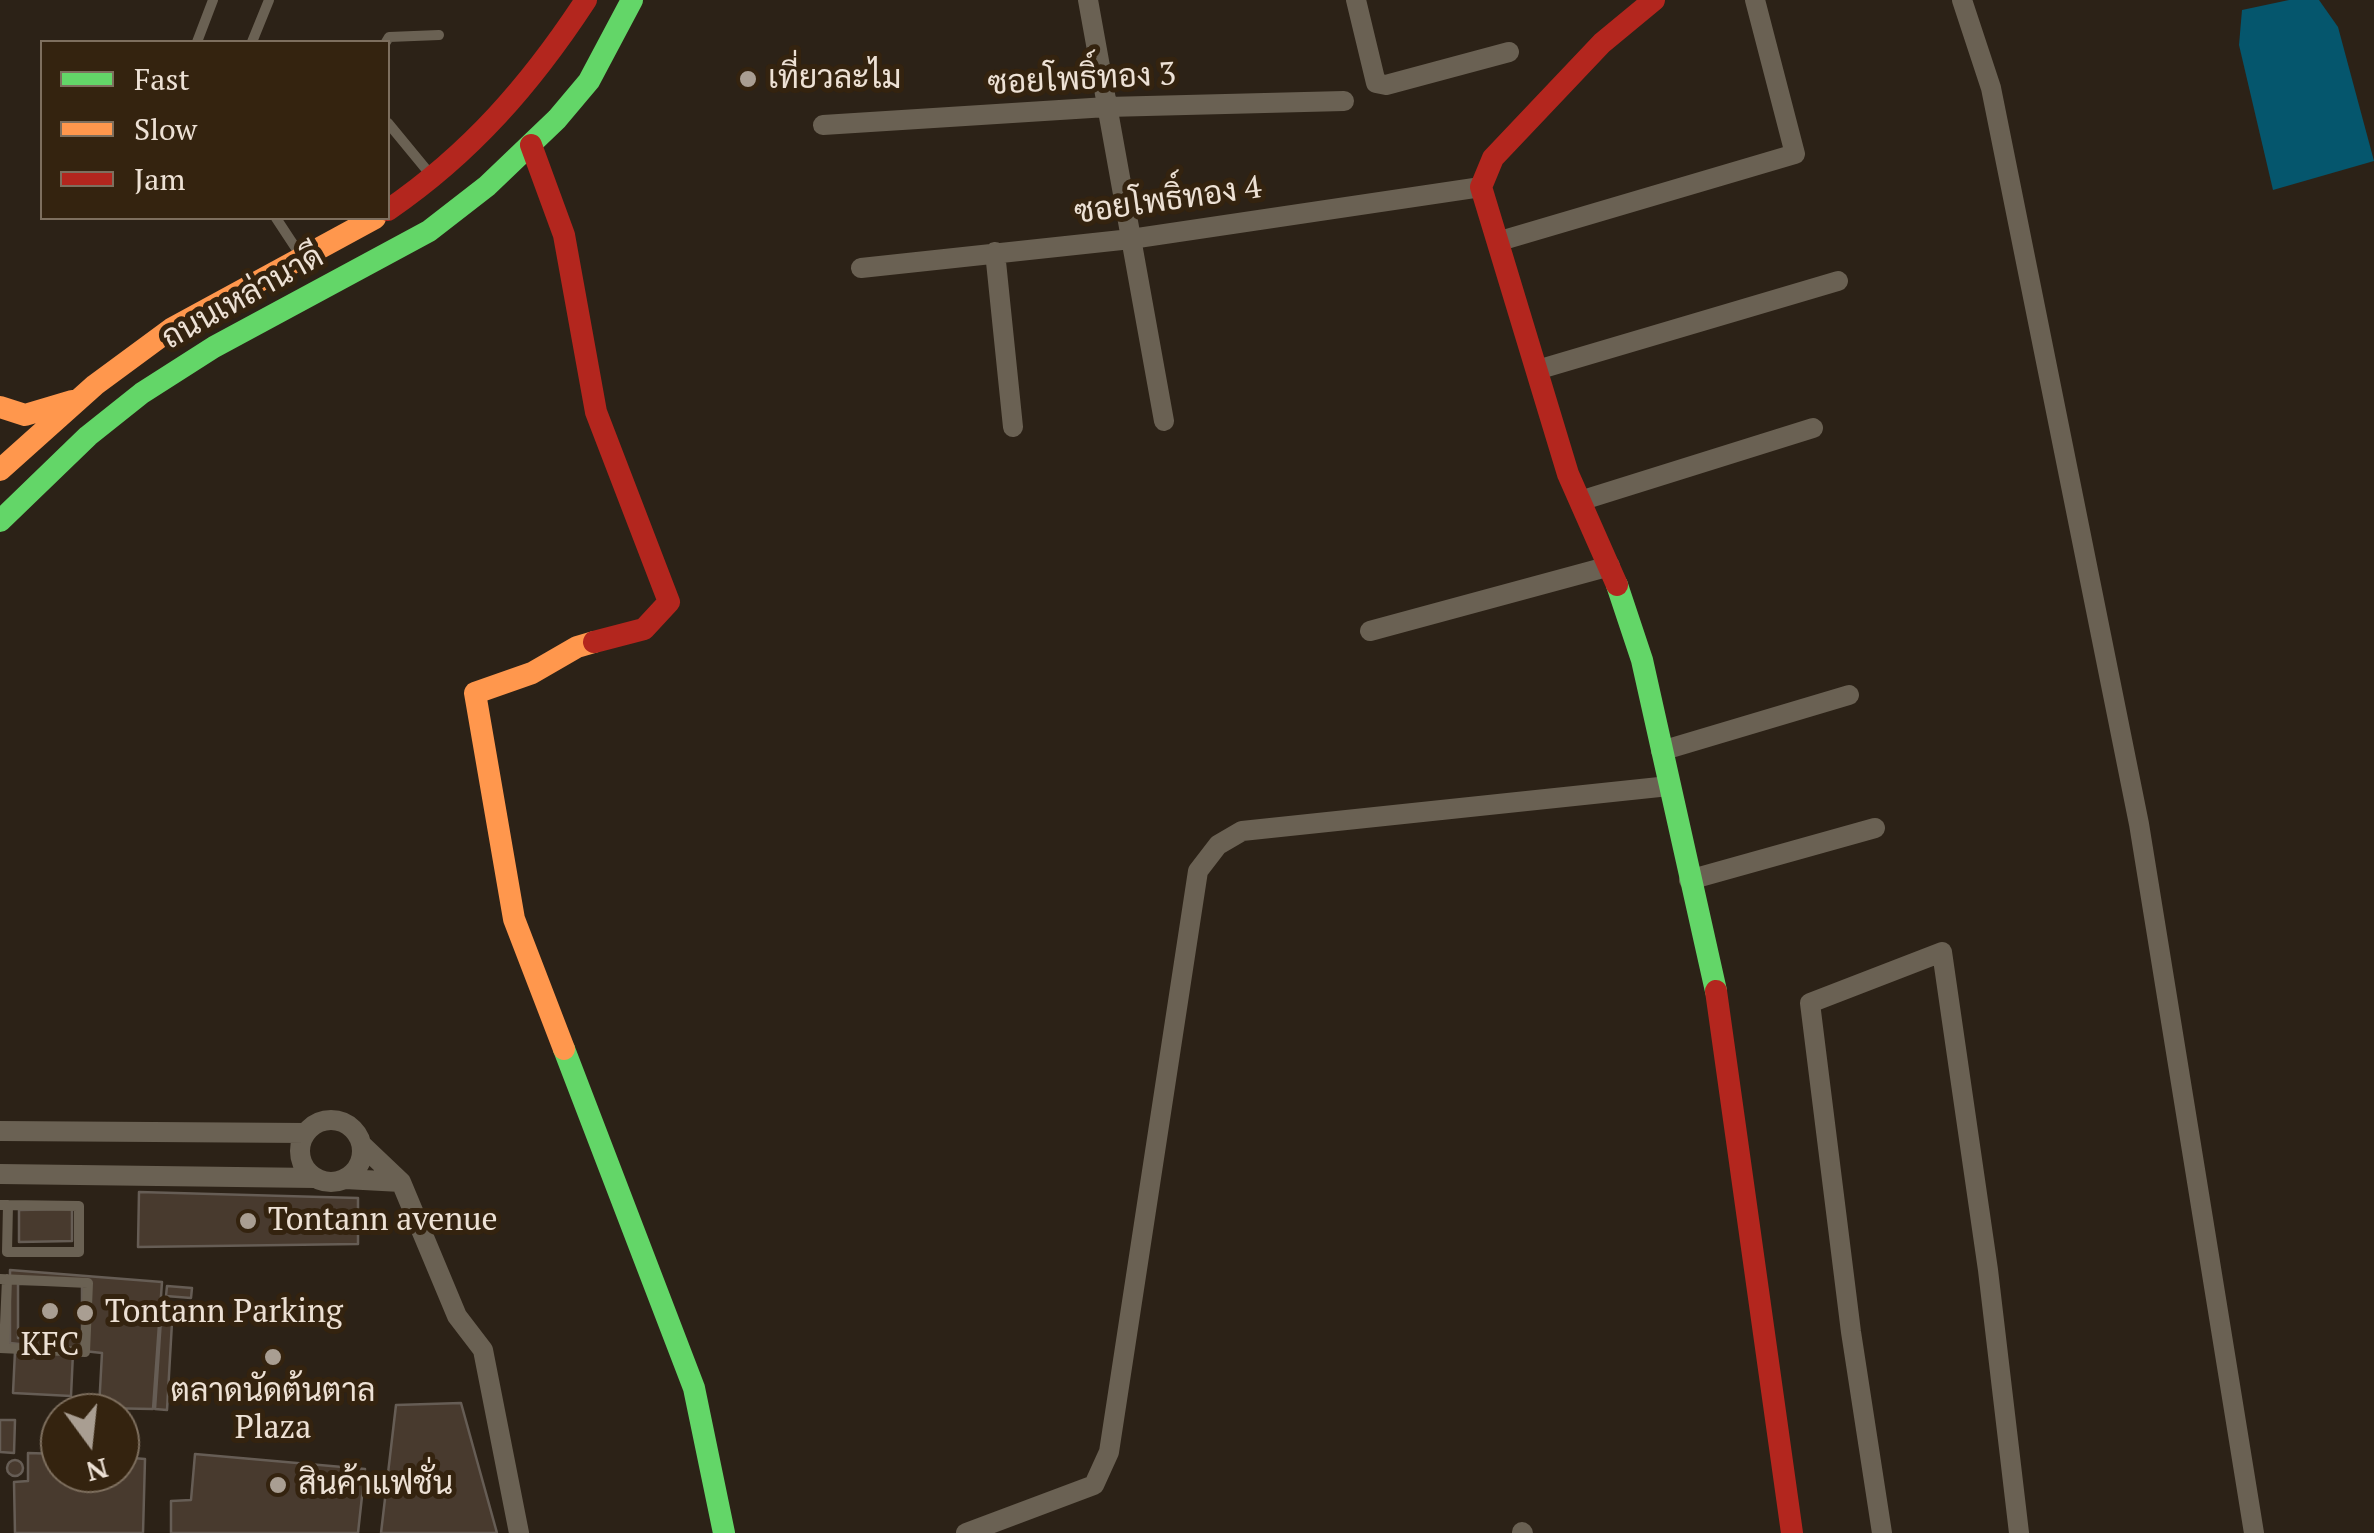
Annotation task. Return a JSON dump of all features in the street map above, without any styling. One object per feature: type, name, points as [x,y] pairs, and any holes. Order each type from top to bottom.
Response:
[{"type":"street","points":[[390,209],[434,178],[511,108],[586,0]]},
{"type":"street","name":"ถนนเหล่านาดี","points":[[0,521],[88,436],[142,393],[214,348],[429,231],[487,186],[589,81],[632,0]]},
{"type":"street","points":[[1088,0],[1164,421]]},
{"type":"street","points":[[1356,0],[1376,83],[1386,85],[1509,52]]},
{"type":"street","points":[[1654,0],[1602,43],[1493,158],[1482,187],[1568,474],[1610,566],[1642,660],[1689,880],[1714,976],[1792,1533]]},
{"type":"street","points":[[1500,240],[1795,154],[1755,0]]},
{"type":"street","points":[[1962,0],[1991,88],[2139,824],[2254,1533]]},
{"type":"street","name":"ซอยโพธิ์ทอง 3","points":[[824,126],[1107,107],[1344,101]]},
{"type":"street","points":[[531,145],[564,235],[596,412],[668,602],[644,629],[577,648],[532,673],[475,692],[514,919],[694,1388],[724,1533]]},
{"type":"street","name":"ซอยโพธิ์ทอง 4","points":[[861,268],[1131,239],[1482,187]]},
{"type":"street","name":"ถนนเหล่านาดี","points":[[0,470],[111,369],[198,312],[371,220]]},
{"type":"street","points":[[995,252],[1013,426]]},
{"type":"street","points":[[1537,370],[1838,281]]},
{"type":"street","points":[[0,407],[25,415],[72,401]]},
{"type":"street","points":[[1583,500],[1812,428]]},
{"type":"street","points":[[1370,632],[1610,566]]},
{"type":"street","points":[[1662,751],[1849,695]]},
{"type":"street","points":[[966,1533],[1094,1485],[1109,1452],[1198,871],[1218,845],[1242,831],[1669,786]]},
{"type":"street","points":[[1689,880],[1874,828]]},
{"type":"street","points":[[1882,1533],[1851,1332],[1810,1003],[1942,952],[1988,1270],[2019,1533]]},
{"type":"street","points":[[315,1178],[307,1171],[300,1152],[306,1133],[313,1126],[332,1120],[351,1128],[362,1145],[402,1182],[457,1316],[483,1350],[519,1533]]},
{"type":"street","points":[[0,1131],[306,1133]]},
{"type":"street","points":[[344,1179],[359,1165],[362,1145]]},
{"type":"street","points":[[0,1174],[402,1182]]},
{"type":"lane","points":[[197,40],[213,0]]},
{"type":"lane","points":[[253,40],[270,0]]},
{"type":"lane","points":[[388,40],[439,35]]},
{"type":"lane","points":[[390,125],[434,178]]},
{"type":"lane","points":[[277,220],[302,258]]},
{"type":"lane","points":[[4,1206],[79,1206],[79,1252],[7,1252],[4,1206]]},
{"type":"lane","points":[[3,1279],[88,1283],[85,1352],[2,1348],[3,1279]]},
{"type":"water","points":[[2289,0],[2319,0],[2338,27],[2374,161],[2273,190],[2239,45],[2242,10]]},
{"type":"building","name":"Tontann avenue","points":[[139,1192],[358,1198],[358,1244],[138,1247]]},
{"type":"building","points":[[72,1209],[72,1241],[19,1242],[19,1210]]},
{"type":"building","name":"Tontann Parking","points":[[10,1270],[162,1282],[153,1409],[140,1409],[140,1393],[100,1393],[102,1353],[10,1343]]},
{"type":"building","name":"KFC","points":[[18,1284],[82,1284],[82,1338],[18,1338]]},
{"type":"building","points":[[167,1286],[192,1288],[191,1298],[166,1296]]},
{"type":"building","points":[[162,1304],[173,1305],[167,1410],[155,1409]]},
{"type":"building","points":[[15,1351],[73,1353],[71,1393],[13,1393]]},
{"type":"building","points":[[461,1403],[497,1533],[381,1533],[396,1405]]},
{"type":"building","points":[[0,1420],[15,1420],[14,1453],[0,1452]]},
{"type":"building","points":[[28,1453],[40,1453],[40,1493],[140,1493],[140,1459],[145,1459],[143,1533],[15,1533],[14,1482],[28,1481]]},
{"type":"building","name":"สินค้าแฟชั่น","points":[[195,1454],[365,1469],[358,1533],[171,1533],[171,1501],[191,1500]]},
{"type":"building","points":[[15,1460],[23,1468],[15,1476],[7,1468]]},
{"type":"traffic: fast","points":[[0,521],[88,436],[142,393],[214,347],[429,231],[487,186],[557,119],[589,81],[632,0]]},
{"type":"traffic: fast","points":[[1617,585],[1642,660],[1716,991]]},
{"type":"traffic: fast","points":[[564,1049],[694,1388],[724,1533]]},
{"type":"traffic: slow","points":[[0,470],[95,385],[171,329],[371,220]]},
{"type":"traffic: slow","points":[[0,407],[25,415],[72,401]]},
{"type":"traffic: slow","points":[[564,1049],[514,919],[475,693],[532,673],[577,647],[594,642]]},
{"type":"traffic: jam","points":[[390,209],[446,165],[498,115],[544,60],[586,0]]},
{"type":"traffic: jam","points":[[1617,585],[1568,474],[1481,187],[1493,158],[1602,43],[1654,0]]},
{"type":"traffic: jam","points":[[531,145],[564,235],[596,412],[669,602],[644,629],[594,642]]},
{"type":"traffic: jam","points":[[1716,991],[1792,1533]]},
{"type":"place","name":"เที่ยวละไม","points":[[748,79]]},
{"type":"place","name":"Tontann avenue","points":[[248,1221]]},
{"type":"place","name":"KFC","points":[[50,1311]]},
{"type":"place","name":"Tontann Parking","points":[[85,1313]]},
{"type":"place","name":"ตลาดนัดต้นตาล Plaza","points":[[273,1357]]},
{"type":"place","name":"สินค้าแฟชั่น","points":[[278,1485]]}]
